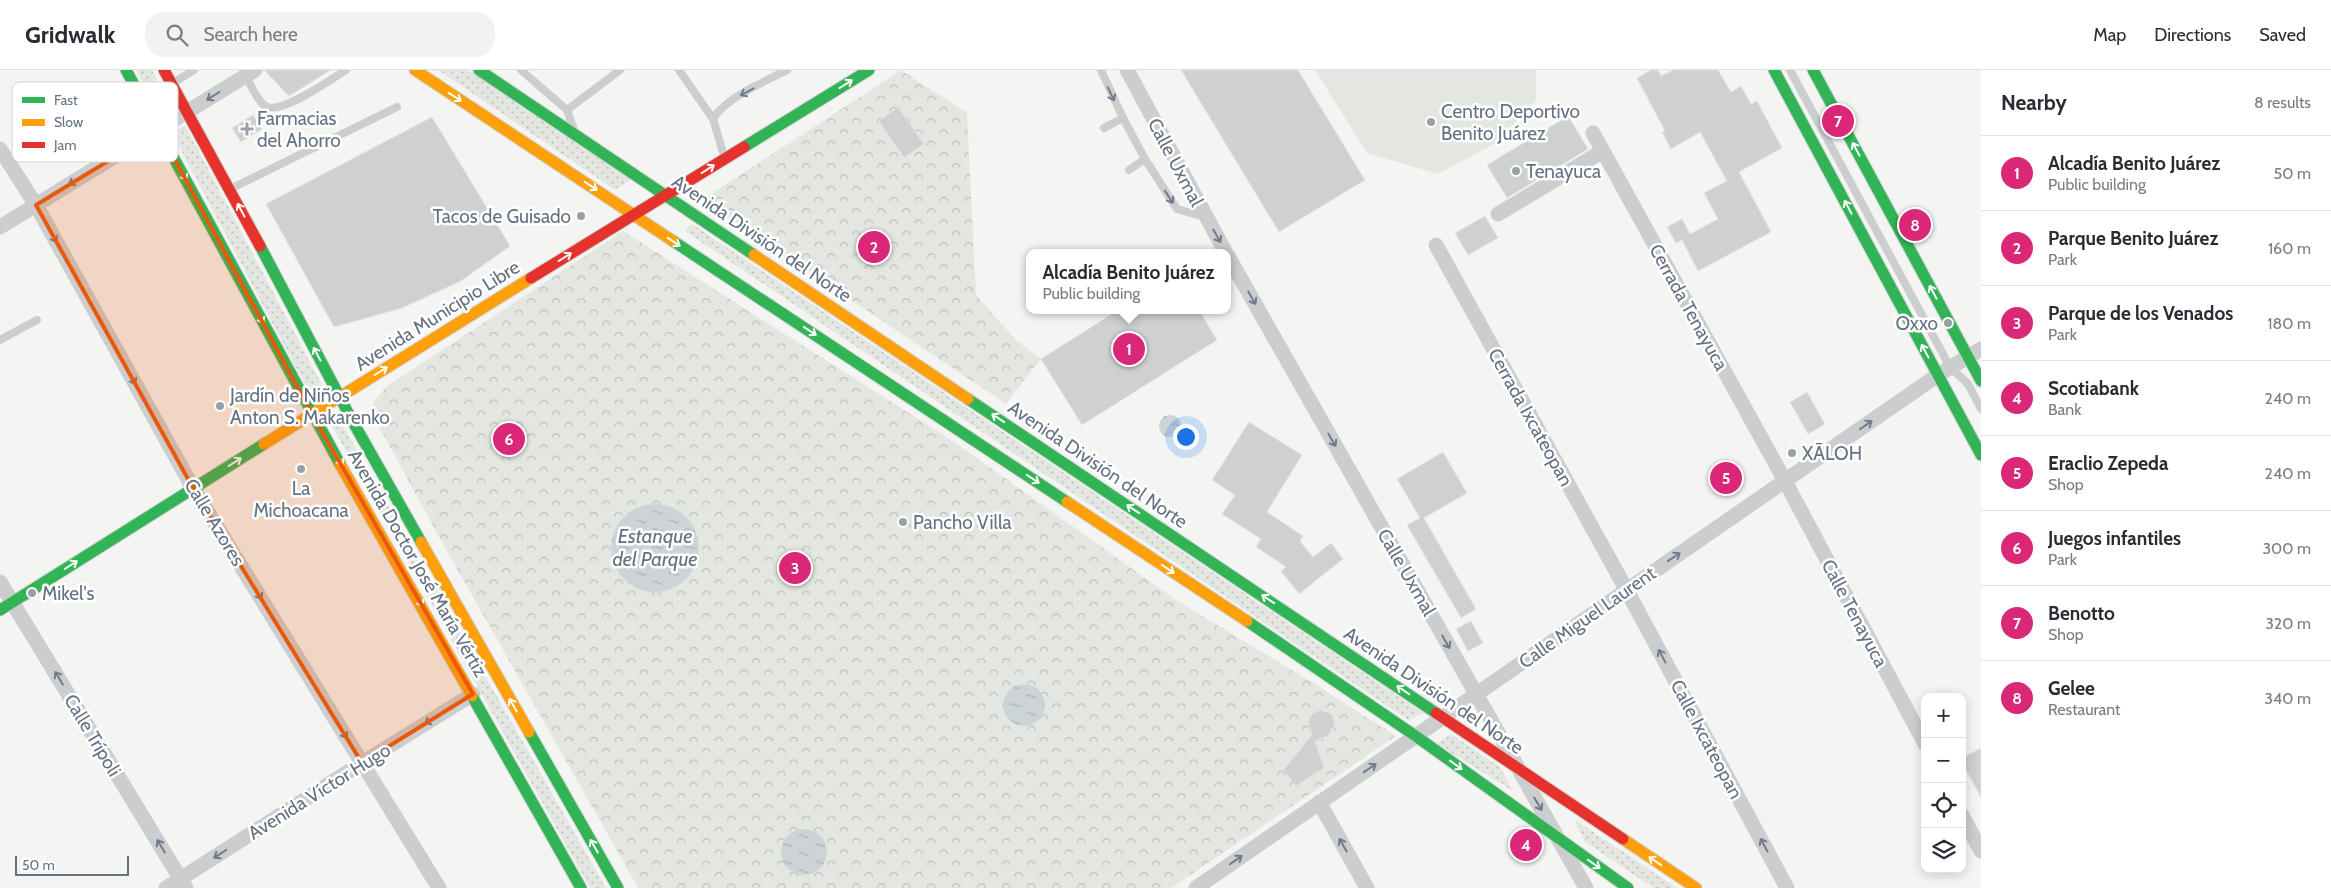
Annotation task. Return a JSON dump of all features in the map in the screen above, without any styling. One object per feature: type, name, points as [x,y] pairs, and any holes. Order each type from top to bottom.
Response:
[{"type":"main road","name":"Avenida Doctor José María Vértiz","points":[[126,70],[133,82]]},
{"type":"main road","name":"Avenida Doctor José María Vértiz","points":[[164,70],[170,82]]},
{"type":"main road","points":[[415,70],[1187,581],[1416,737],[1628,888]]},
{"type":"main road","name":"Avenida División del Norte","points":[[479,70],[1696,888]]},
{"type":"main road","name":"Avenida Municipio Libre","points":[[6,606],[339,397],[869,70]]},
{"type":"main road","points":[[1774,70],[1944,371],[1981,455]]},
{"type":"main road","points":[[1814,70],[1974,353],[1981,382]]},
{"type":"main road","name":"Avenida Doctor José María Vértiz","points":[[178,96],[230,189],[339,397],[618,888]]},
{"type":"main road","name":"Avenida Doctor José María Vértiz","points":[[176,162],[312,414],[473,694],[581,888]]},
{"type":"street","name":"Calle Uxmal","points":[[1127,70],[1224,249]]},
{"type":"street","points":[[178,118],[250,73]]},
{"type":"street","name":"Cerrada Tenayuca","points":[[1593,133],[1786,481]]},
{"type":"street","name":"Calle Azores","points":[[0,149],[36,205],[193,488],[439,888]]},
{"type":"street","points":[[1498,214],[1603,151]]},
{"type":"street","points":[[0,227],[107,162]]},
{"type":"street","name":"Cerrada Ixcateopan","points":[[1436,245],[1626,589]]},
{"type":"street","name":"Calle Uxmal","points":[[1231,261],[1476,694],[1515,767],[1586,888]]},
{"type":"street","name":"Calle Miguel Laurent","points":[[1196,888],[1416,737],[1626,589],[1944,371],[1974,353]]},
{"type":"street","name":"Calle Tenayuca","points":[[1786,481],[1922,738]]},
{"type":"street","name":"Calle Trípoli","points":[[0,582],[6,606],[184,883]]},
{"type":"street","name":"Calle Ixcateopan","points":[[1626,589],[1787,888]]},
{"type":"street","name":"Avenida Víctor Hugo","points":[[166,888],[184,883],[362,763],[473,694]]},
{"type":"street","points":[[1319,802],[1367,888]]},
{"type":"street","points":[[1966,822],[1981,850]]},
{"type":"lane","points":[[174,82],[194,70]]},
{"type":"lane","points":[[250,73],[260,100],[266,106],[274,109],[288,104],[346,70]]},
{"type":"lane","points":[[521,70],[567,110],[575,134]]},
{"type":"lane","points":[[567,110],[620,70]]},
{"type":"lane","points":[[679,70],[713,119],[724,159]]},
{"type":"lane","points":[[713,119],[718,111],[731,101],[787,70]]},
{"type":"lane","points":[[1101,70],[1122,118],[1145,160],[1177,209],[1206,218]]},
{"type":"lane","points":[[1790,70],[1981,442]]},
{"type":"lane","points":[[230,189],[398,107]]},
{"type":"lane","points":[[1104,128],[1122,118]]},
{"type":"lane","points":[[1129,170],[1145,160]]},
{"type":"lane","points":[[0,340],[37,320]]},
{"type":"lane","points":[[1944,371],[1968,384],[1981,408]]},
{"type":"highlighted area","points":[[159,130],[312,414],[473,694],[362,763],[193,488],[36,205]]},
{"type":"green space","points":[[136,70],[152,70],[158,82],[143,82]]},
{"type":"green space","points":[[438,70],[468,70],[632,179],[615,190]]},
{"type":"green space","points":[[901,70],[967,113],[976,295],[1016,340],[1041,359],[1006,404],[702,200]]},
{"type":"green space","name":"Centro Deportivo Benito Juárez","points":[[1315,70],[1536,70],[1536,100],[1494,144],[1438,174],[1367,153]]},
{"type":"green space","points":[[185,125],[323,387],[311,396],[178,144],[178,129]]},
{"type":"green space","points":[[692,224],[1423,713],[1408,720],[685,231]]},
{"type":"green space","points":[[623,231],[953,441],[1176,600],[1315,684],[1396,736],[1171,888],[638,888],[439,537],[371,412],[375,400],[386,387]]},
{"type":"green space","points":[[335,412],[606,888],[590,888],[327,417]]},
{"type":"green space","points":[[1451,734],[1500,767],[1513,791],[1437,744]]},
{"type":"green space","points":[[1574,819],[1677,888],[1653,888],[1585,842]]},
{"type":"water","points":[[1170,415],[1178,418],[1181,426],[1178,434],[1170,437],[1162,434],[1159,426],[1162,418]]},
{"type":"water","name":"Estanque del Parque","points":[[655,504],[672,508],[686,517],[695,531],[699,548],[695,565],[686,579],[672,588],[655,592],[638,588],[624,579],[615,565],[611,548],[615,531],[624,517],[638,508]]},
{"type":"water","points":[[1024,684],[1039,690],[1045,705],[1039,720],[1024,726],[1009,720],[1003,705],[1009,690]]},
{"type":"water","points":[[804,829],[817,833],[823,839],[827,852],[823,865],[817,871],[804,875],[791,871],[785,865],[781,852],[785,839],[791,833]]},
{"type":"building","points":[[264,70],[331,70],[289,96]]},
{"type":"building","points":[[1181,70],[1298,70],[1365,180],[1279,232]]},
{"type":"building","points":[[1651,70],[1658,70],[1661,76],[1673,70],[1718,70],[1731,92],[1741,86],[1751,104],[1757,101],[1782,148],[1739,172],[1771,232],[1698,271],[1682,240],[1676,243],[1667,227],[1682,219],[1690,234],[1718,219],[1704,193],[1727,181],[1700,132],[1671,149],[1662,132],[1665,131],[1637,78]]},
{"type":"building","points":[[898,107],[924,144],[904,158],[879,121]]},
{"type":"building","name":"Farmacias del Ahorro","points":[[253,115],[262,129],[241,142],[232,128]]},
{"type":"building","points":[[1568,116],[1588,149],[1507,198],[1487,165]]},
{"type":"building","points":[[432,117],[510,246],[461,281],[402,308],[334,327],[266,204]]},
{"type":"building","points":[[1485,216],[1498,238],[1468,255],[1455,233]]},
{"type":"building","points":[[1112,314],[1201,314],[1217,340],[1082,425],[1041,359]]},
{"type":"building","points":[[1807,392],[1825,424],[1808,434],[1790,402]]},
{"type":"building","points":[[1249,422],[1302,455],[1267,512],[1303,536],[1300,541],[1313,557],[1331,543],[1343,559],[1299,594],[1281,571],[1286,567],[1256,547],[1261,539],[1222,514],[1235,495],[1212,480]]},
{"type":"building","points":[[1443,452],[1467,493],[1424,518],[1476,609],[1461,618],[1407,525],[1420,518],[1397,479]]},
{"type":"building","points":[[1471,621],[1483,643],[1468,651],[1456,629]]},
{"type":"building","points":[[1320,710],[1332,714],[1335,723],[1329,735],[1315,741],[1324,768],[1296,786],[1283,770],[1312,735],[1308,722],[1312,714]]},
{"type":"building","points":[[1981,748],[1981,797],[1966,770],[1966,756]]},
{"type":"traffic: fast","points":[[126,70],[133,82]]},
{"type":"traffic: fast","points":[[479,70],[754,255]]},
{"type":"traffic: fast","points":[[744,147],[869,70]]},
{"type":"traffic: fast","points":[[1774,70],[1981,455]]},
{"type":"traffic: fast","points":[[1813,70],[1981,381]]},
{"type":"traffic: fast","points":[[176,162],[340,464]]},
{"type":"traffic: fast","points":[[673,241],[1067,502]]},
{"type":"traffic: fast","points":[[260,246],[353,422],[421,542]]},
{"type":"traffic: fast","points":[[968,399],[1436,713]]},
{"type":"traffic: fast","points":[[0,610],[264,444]]},
{"type":"traffic: fast","points":[[1247,621],[1417,737],[1628,888]]},
{"type":"traffic: fast","points":[[472,696],[581,888]]},
{"type":"traffic: fast","points":[[529,732],[618,888]]},
{"type":"traffic: slow","points":[[415,70],[673,241]]},
{"type":"traffic: slow","points":[[754,255],[968,399]]},
{"type":"traffic: slow","points":[[264,444],[531,278]]},
{"type":"traffic: slow","points":[[340,464],[472,696]]},
{"type":"traffic: slow","points":[[1067,502],[1247,621]]},
{"type":"traffic: slow","points":[[421,542],[529,732]]},
{"type":"traffic: slow","points":[[1623,839],[1696,888]]},
{"type":"traffic: jam","points":[[164,70],[171,82]]},
{"type":"traffic: jam","points":[[178,96],[260,246]]},
{"type":"traffic: jam","points":[[531,278],[744,147]]},
{"type":"traffic: jam","points":[[1436,713],[1623,839]]},
{"type":"place","name":"Benotto","points":[[1838,121]]},
{"type":"place","name":"Centro Deportivo Benito Juárez","points":[[1431,122]]},
{"type":"place","name":"Farmacias del Ahorro","points":[[247,129]]},
{"type":"place","name":"Tenayuca","points":[[1516,171]]},
{"type":"place","name":"Tacos de Guisado","points":[[581,216]]},
{"type":"place","name":"Gelee","points":[[1915,225]]},
{"type":"place","name":"Parque Benito Juárez","points":[[874,247]]},
{"type":"place","name":"Oxxo","points":[[1948,323]]},
{"type":"place","name":"Alcadía Benito Juárez","points":[[1129,349]]},
{"type":"place","name":"Jardín de Niños Anton S. Makarenko","points":[[220,406]]},
{"type":"place","name":"Juegos infantiles","points":[[509,439]]},
{"type":"place","name":"XĀLOH","points":[[1792,453]]},
{"type":"place","name":"La Michoacana","points":[[301,469]]},
{"type":"place","name":"Eraclio Zepeda","points":[[1726,478]]},
{"type":"place","name":"Pancho Villa","points":[[903,522]]},
{"type":"place","name":"Parque de los Venados","points":[[795,568]]},
{"type":"place","name":"Mikel's","points":[[32,593]]},
{"type":"place","name":"Scotiabank","points":[[1526,845]]}]
